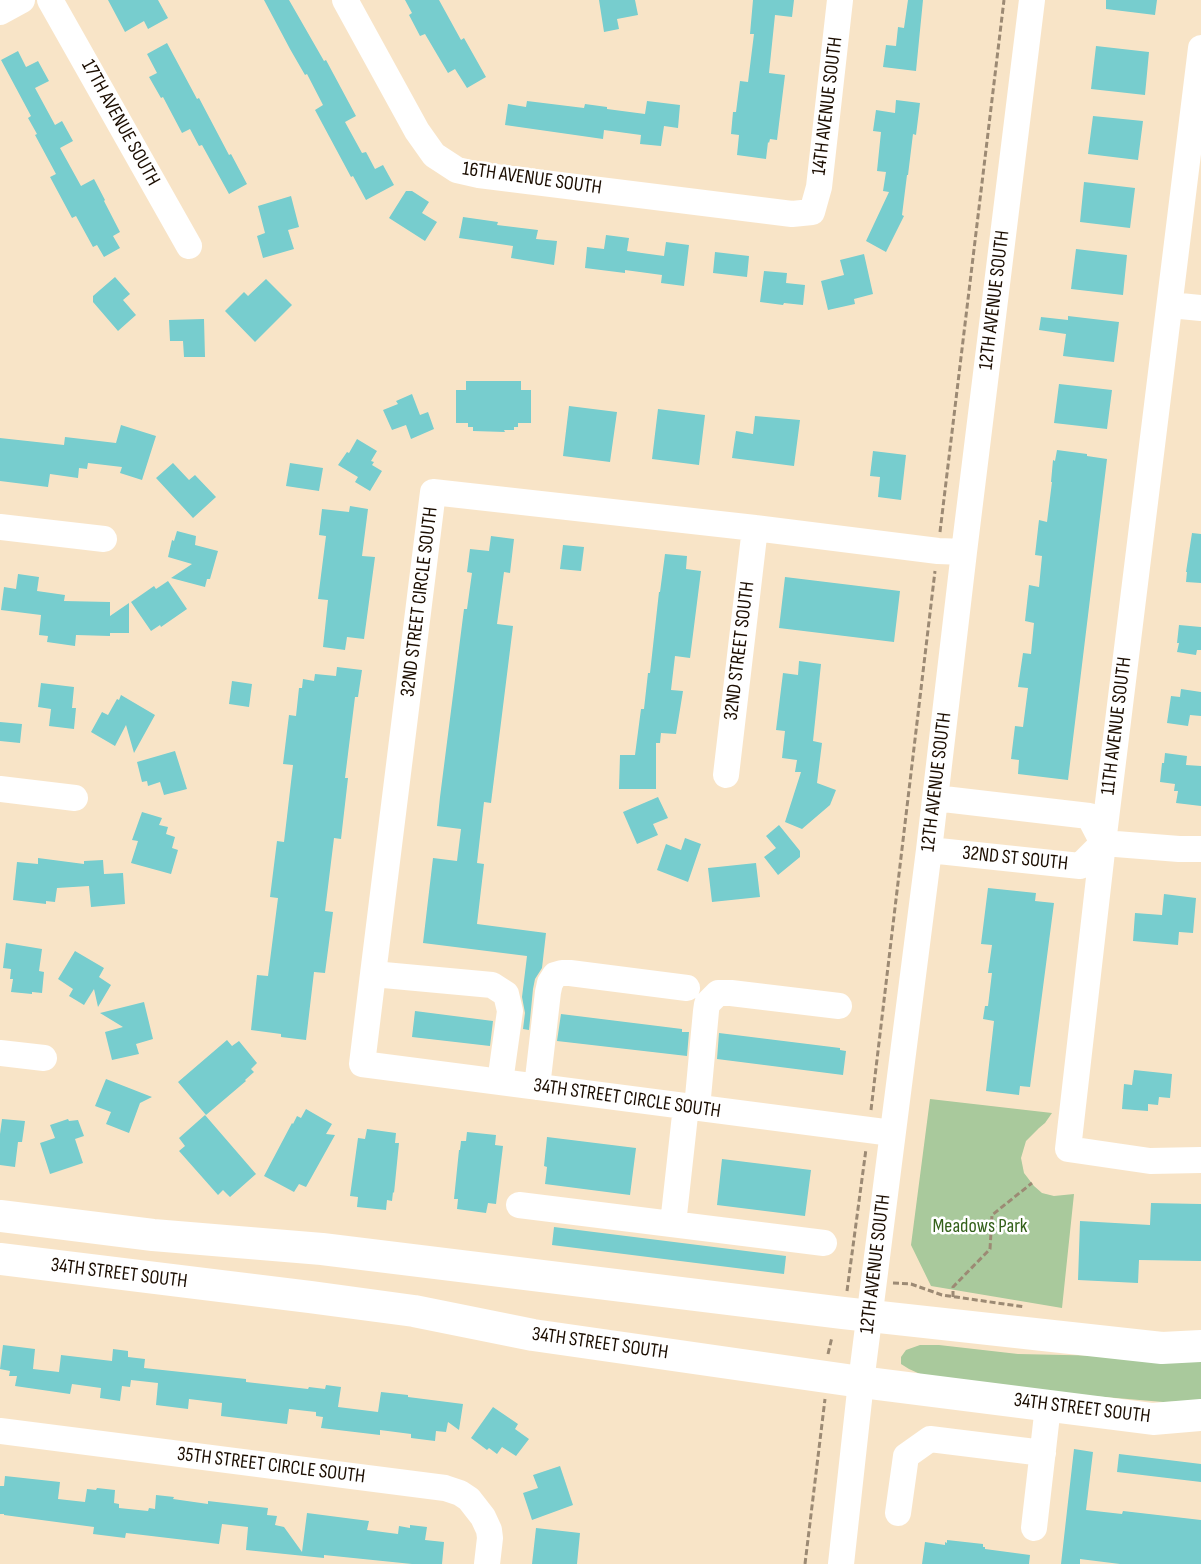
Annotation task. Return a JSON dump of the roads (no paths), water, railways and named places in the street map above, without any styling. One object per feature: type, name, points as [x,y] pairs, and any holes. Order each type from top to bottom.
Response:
[{"type":"main road","points":[[0,1216],[153,1235],[333,1251],[856,1315],[1162,1348],[1201,1346]]},
{"type":"main road","name":"34TH STREET SOUTH","points":[[0,1259],[414,1311],[533,1335],[861,1382],[1153,1419],[1201,1415]]},
{"type":"street","points":[[0,12],[22,0]]},
{"type":"street","name":"17TH AVENUE SOUTH","points":[[50,0],[189,246]]},
{"type":"street","name":"16TH AVENUE SOUTH","points":[[345,0],[417,131],[434,155],[457,170],[479,175],[792,214],[812,212]]},
{"type":"street","name":"14TH AVENUE SOUTH","points":[[812,212],[819,187],[840,0]]},
{"type":"street","name":"12TH AVENUE SOUTH","points":[[841,1564],[861,1382],[856,1315],[880,1132],[929,850],[1032,0]]},
{"type":"street","name":"11TH AVENUE SOUTH","points":[[1201,48],[1103,843],[1068,1149],[1150,1161],[1201,1160]]},
{"type":"street","points":[[1170,305],[1201,308]]},
{"type":"street","name":"32ND STREET CIRCLE SOUTH","points":[[362,1064],[433,492],[938,551],[964,552]]},
{"type":"street","points":[[0,527],[104,539]]},
{"type":"street","name":"32ND STREET SOUTH","points":[[726,775],[755,528]]},
{"type":"street","points":[[0,789],[75,798]]},
{"type":"street","points":[[935,798],[1089,816],[1103,843],[1201,849]]},
{"type":"street","name":"32ND ST SOUTH","points":[[929,850],[1080,866],[1103,843]]},
{"type":"street","points":[[537,1087],[548,992],[555,975],[570,973],[687,988]]},
{"type":"street","points":[[374,974],[492,985],[506,994],[510,1011],[500,1082]]},
{"type":"street","points":[[673,1224],[707,1004],[711,998],[718,993],[731,993],[839,1006]]},
{"type":"street","points":[[0,1053],[44,1058]]},
{"type":"street","name":"34TH STREET CIRCLE SOUTH","points":[[362,1064],[880,1132]]},
{"type":"street","points":[[519,1205],[824,1243]]},
{"type":"street","points":[[1034,1528],[1048,1406]]},
{"type":"street","name":"35TH STREET CIRCLE SOUTH","points":[[0,1431],[445,1488],[469,1499],[483,1517],[490,1538],[487,1564]]},
{"type":"street","points":[[898,1513],[906,1456],[930,1439],[1042,1453]]},
{"type":"park label","name":"Meadows Park","points":[[980,1227]]}]
